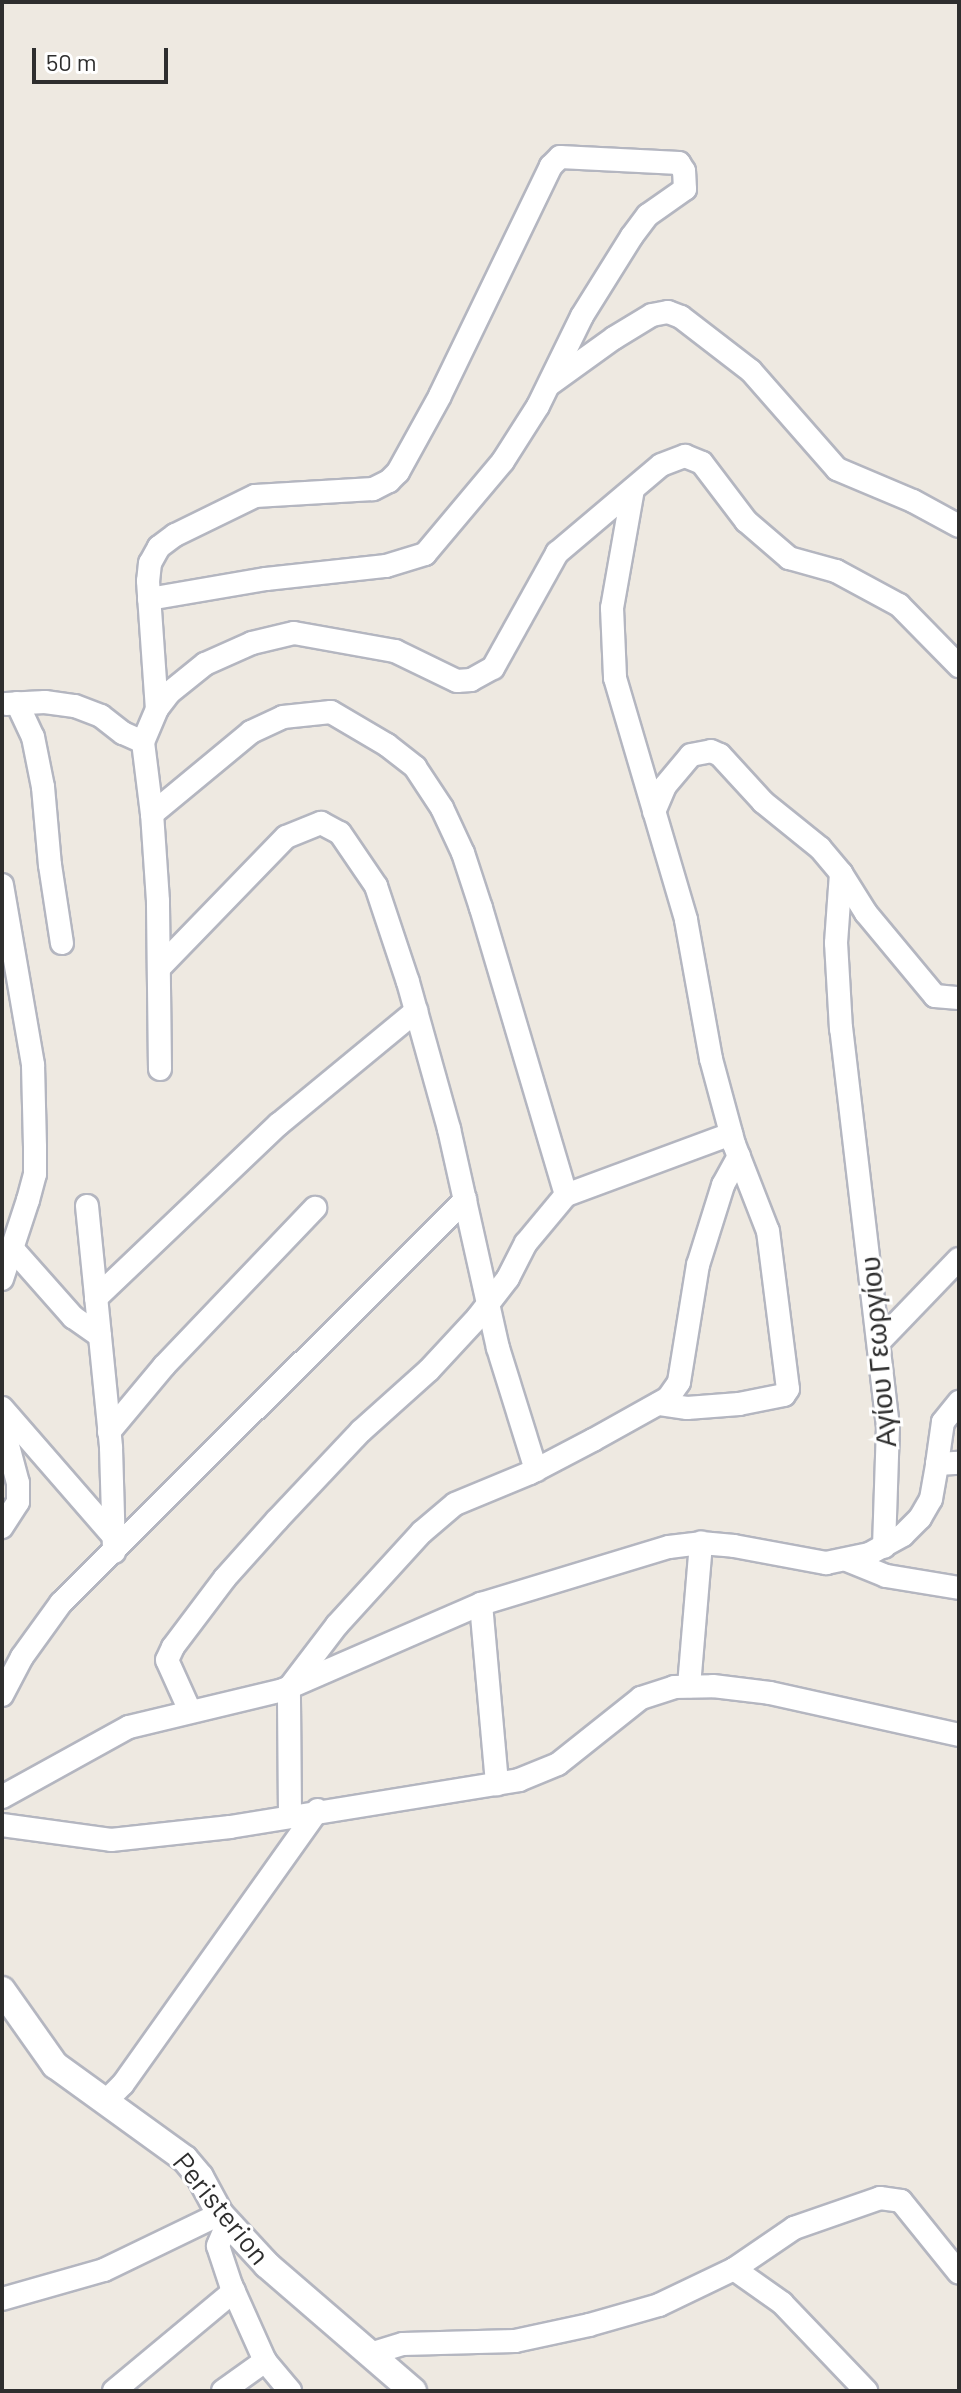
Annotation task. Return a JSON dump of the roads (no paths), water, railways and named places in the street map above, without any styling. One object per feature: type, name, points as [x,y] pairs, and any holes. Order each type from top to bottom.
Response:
[{"type":"street","points":[[149,599],[266,579],[386,566],[425,554],[503,461],[549,384],[582,316],[632,236],[648,215],[685,189],[684,171],[679,163],[560,157],[534,195],[440,396],[398,472],[373,489],[255,496],[201,521],[159,547],[150,563],[149,599],[157,709]]},
{"type":"street","points":[[549,384],[652,315],[668,312],[681,317],[751,371],[837,469],[913,501],[959,526]]},
{"type":"street","points":[[160,1069],[160,967],[152,814],[143,742],[157,709],[169,693],[205,664],[252,643],[294,633],[395,651],[457,681],[471,680],[493,668],[557,553],[661,465],[685,456],[702,463],[746,521],[789,558],[836,571],[899,605],[959,666]]},
{"type":"street","points":[[633,489],[612,608],[615,678],[686,920],[711,1059],[731,1134],[768,1231],[788,1389],[784,1395],[739,1404],[687,1408],[658,1404]]},
{"type":"street","points":[[10,704],[75,706],[101,716],[123,733],[143,742]]},
{"type":"street","points":[[10,704],[33,737],[43,787],[50,865],[62,943]]},
{"type":"street","points":[[152,814],[251,732],[283,717],[331,712],[387,745],[415,767],[442,808],[463,853],[566,1195]]},
{"type":"street","points":[[654,812],[665,786],[684,761],[698,750],[720,755],[763,802],[820,848],[841,873],[866,913],[935,996],[959,998]]},
{"type":"street","points":[[160,967],[286,837],[321,823],[340,833],[376,886],[416,1011],[488,1303],[536,1470]]},
{"type":"street","name":"Αγίου Γεωργίου","points":[[841,873],[836,943],[841,1029],[888,1427],[884,1547]]},
{"type":"street","points":[[2,885],[33,1065],[35,1120],[35,1174],[2,1279]]},
{"type":"street","points":[[96,1298],[279,1124],[416,1011]]},
{"type":"street","points":[[190,1711],[167,1660],[173,1647],[225,1578],[277,1520],[361,1431],[429,1370],[488,1303],[526,1243],[566,1195],[731,1134]]},
{"type":"street","points":[[290,1815],[289,1688],[337,1625],[422,1532],[455,1504],[536,1470],[658,1404],[668,1398],[679,1382],[698,1265],[723,1185],[739,1156]]},
{"type":"street","points":[[2,1695],[22,1657],[61,1603],[115,1545],[465,1200]]},
{"type":"street","points":[[87,1206],[109,1432],[115,1545]]},
{"type":"street","points":[[109,1432],[164,1366],[315,1208]]},
{"type":"street","points":[[11,1247],[73,1317],[100,1336]]},
{"type":"street","points":[[879,1342],[959,1259]]},
{"type":"street","points":[[2,1797],[13,1787],[129,1727],[289,1688],[481,1604],[669,1547],[701,1543],[826,1563],[847,1560],[884,1547],[920,1518],[931,1499],[948,1464],[943,1422],[959,1402]]},
{"type":"street","points":[[2,1408],[115,1545]]},
{"type":"street","points":[[2,1423],[18,1483],[18,1502],[2,1527]]},
{"type":"street","points":[[689,1686],[701,1543]]},
{"type":"street","points":[[847,1560],[886,1576],[959,1588]]},
{"type":"street","points":[[481,1604],[487,1702],[497,1784]]},
{"type":"street","points":[[3,1826],[111,1840],[230,1827],[318,1810],[519,1780],[558,1764],[641,1698],[674,1687],[770,1693],[959,1735]]},
{"type":"street","points":[[105,2102],[123,2084],[318,1810]]},
{"type":"street","name":"Peristerion","points":[[2,1990],[55,2065],[185,2159],[200,2177],[224,2218],[267,2265],[413,2391]]},
{"type":"street","points":[[370,2354],[403,2344],[515,2341],[589,2325],[659,2305],[734,2269],[794,2228],[891,2197],[901,2201],[959,2273]]},
{"type":"street","points":[[224,2218],[218,2246],[234,2291],[265,2361],[290,2391]]},
{"type":"street","points":[[2,2299],[104,2270],[224,2218]]},
{"type":"street","points":[[734,2269],[782,2303],[866,2391]]},
{"type":"street","points":[[114,2391],[234,2291]]},
{"type":"street","points":[[223,2391],[265,2361]]}]
